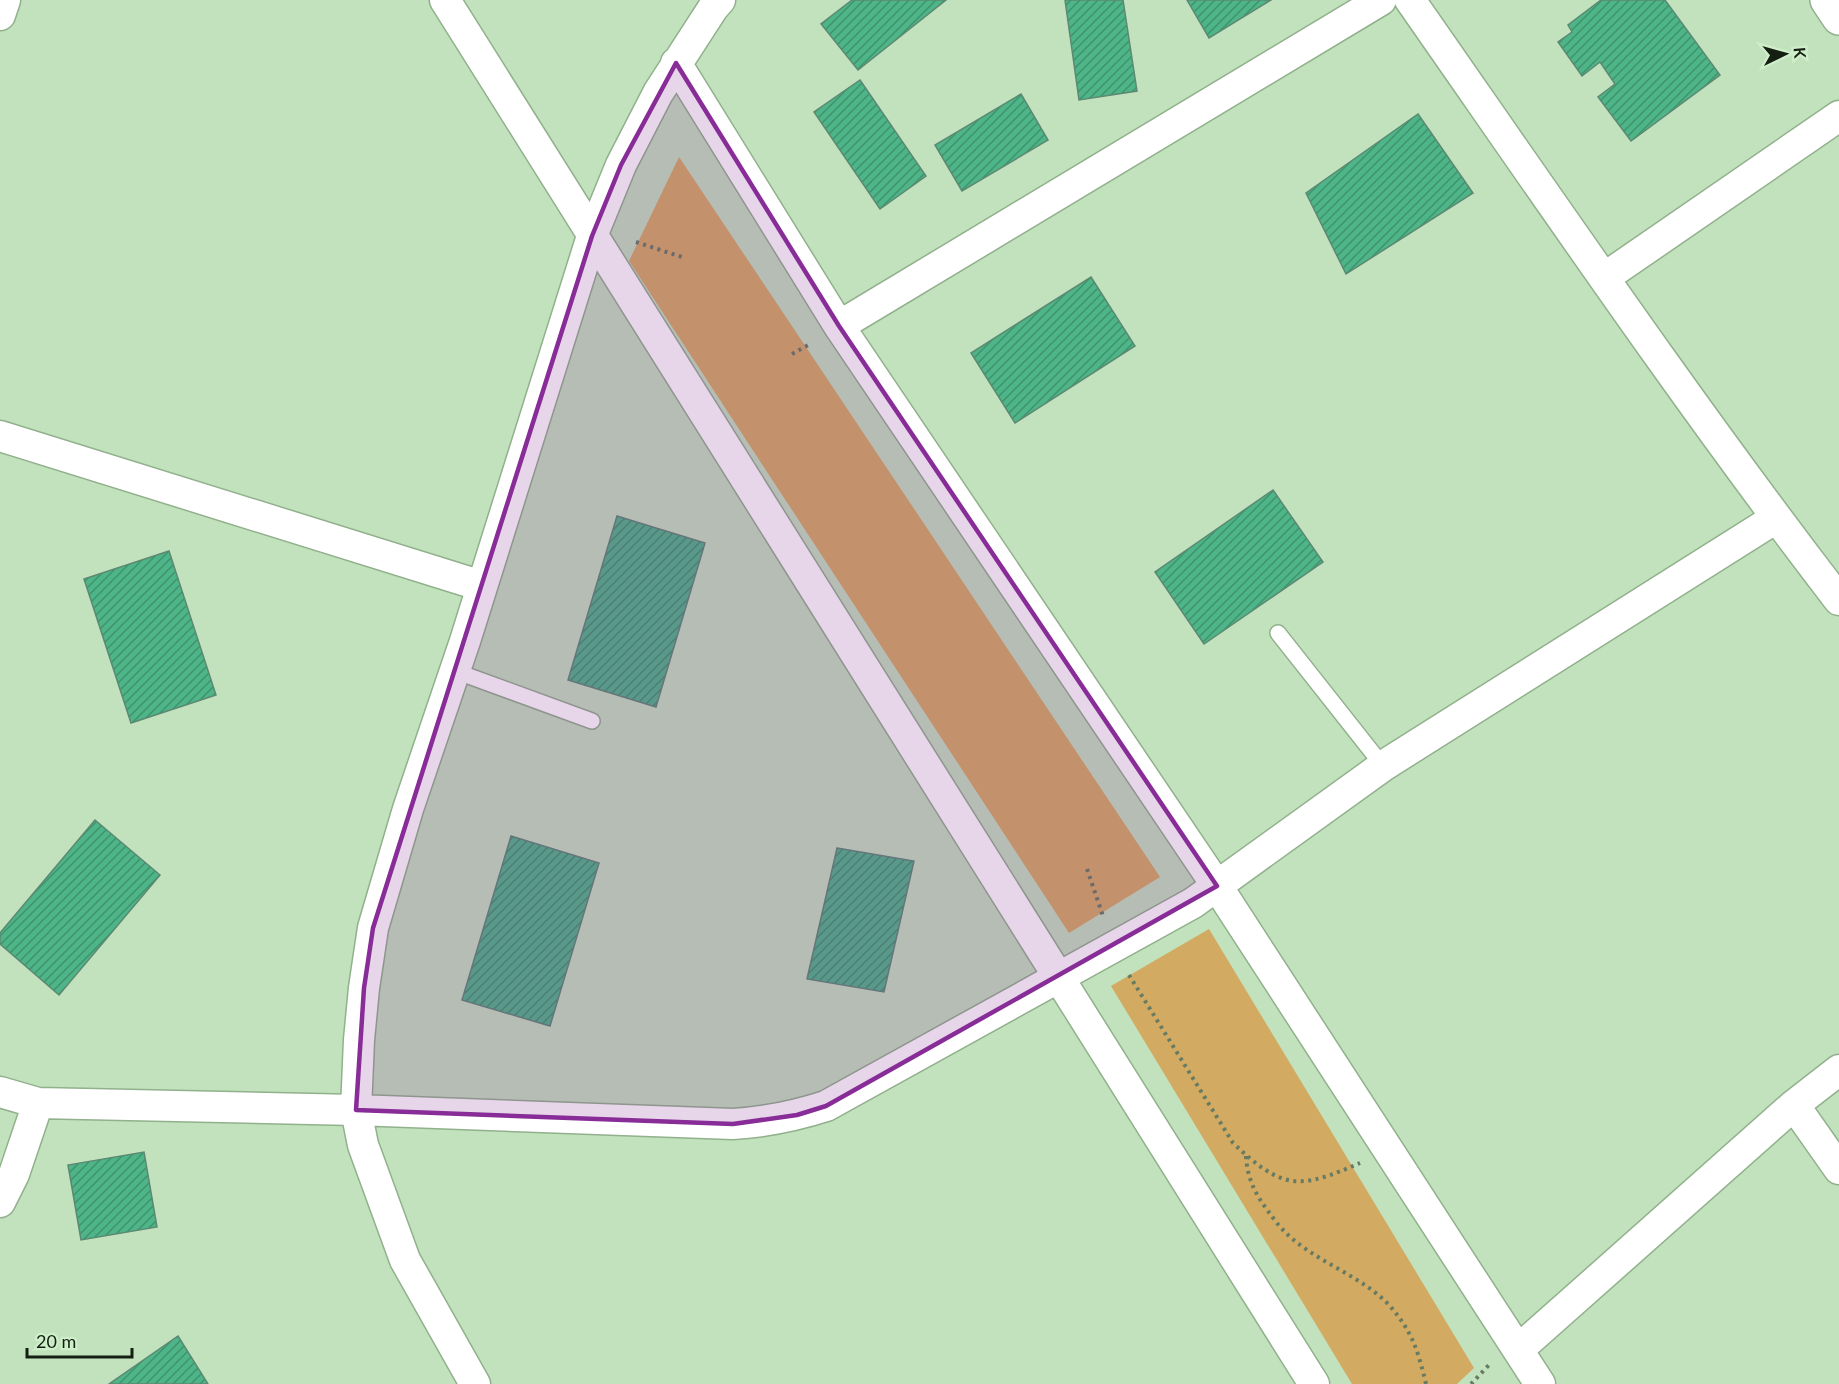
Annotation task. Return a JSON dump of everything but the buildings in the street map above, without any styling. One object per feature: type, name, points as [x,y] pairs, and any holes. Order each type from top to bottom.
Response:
[{"type":"street","points":[[0,15],[5,0]]},
{"type":"street","points":[[445,0],[1314,1384]]},
{"type":"street","points":[[475,1384],[405,1260],[363,1145],[356,1110],[359,1041],[373,928],[408,809],[483,586],[592,236],[621,165],[658,93],[720,0]]},
{"type":"street","points":[[839,326],[1381,0]]},
{"type":"street","points":[[1410,0],[1604,278],[1776,518],[1839,600]]},
{"type":"street","points":[[1827,0],[1839,18]]},
{"type":"street","points":[[676,63],[839,326],[1217,886],[1540,1384]]},
{"type":"street","points":[[1604,278],[1839,116]]},
{"type":"street","points":[[0,436],[483,586]]},
{"type":"street","points":[[0,1092],[38,1103],[356,1110],[733,1124],[785,1118],[826,1106],[1192,903],[1383,766],[1776,518]]},
{"type":"street","points":[[1518,1350],[1794,1105],[1839,1070]]},
{"type":"street","points":[[0,1202],[14,1174],[38,1103]]},
{"type":"street","points":[[1794,1105],[1839,1169]]},
{"type":"lane","points":[[1278,633],[1383,766]]},
{"type":"lane","points":[[455,671],[592,721]]},
{"type":"path","points":[[1087,868],[1113,948],[1233,1143],[1246,1156],[1278,1177],[1293,1182],[1312,1181],[1337,1173],[1389,1151]]},
{"type":"path","points":[[1246,1156],[1247,1172],[1258,1198],[1285,1233],[1360,1282],[1389,1305],[1412,1335],[1426,1384]]},
{"type":"highlighted area","points":[[676,63],[839,326],[1217,886],[826,1106],[797,1115],[733,1124],[356,1110],[364,988],[373,928],[592,236],[621,165]]},
{"type":"shaded area","points":[[679,157],[1160,877],[1069,933],[629,261]]},
{"type":"shaded area","points":[[1209,929],[1474,1368],[1457,1384],[1352,1384],[1111,986]]}]
